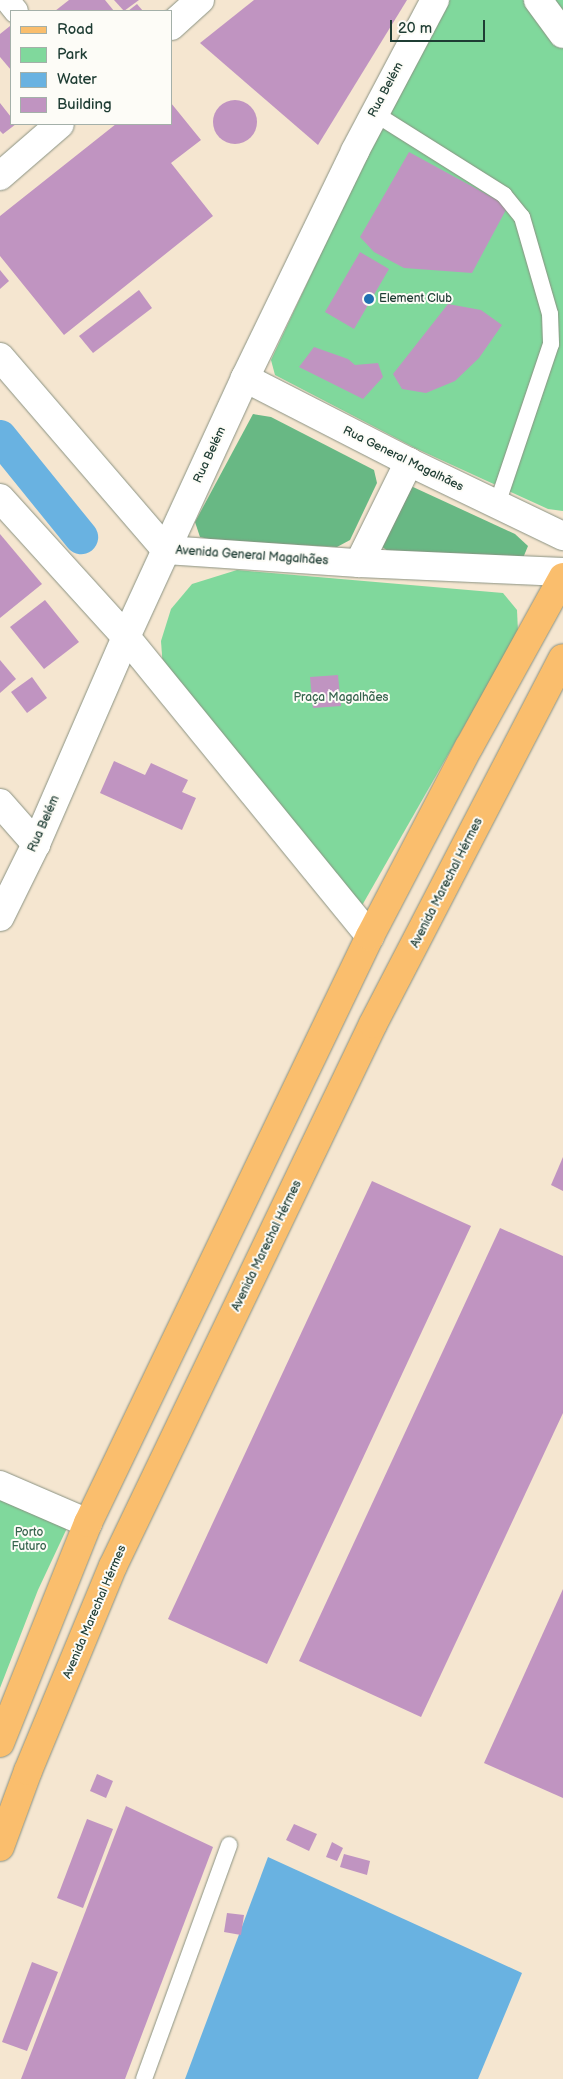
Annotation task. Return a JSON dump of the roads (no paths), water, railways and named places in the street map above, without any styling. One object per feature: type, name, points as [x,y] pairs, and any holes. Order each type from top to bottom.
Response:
[{"type":"main road","points":[[0,1743],[88,1523],[370,936],[469,747],[563,577]]},
{"type":"main road","name":"Avenida Marechal Hérmes","points":[[0,1847],[28,1772],[117,1557],[373,1024],[563,658]]},
{"type":"street","points":[[6,0],[15,10]]},
{"type":"street","points":[[172,25],[200,0]]},
{"type":"street","name":"Rua Belém","points":[[0,917],[36,844],[126,637],[245,378],[374,113],[435,0]]},
{"type":"street","points":[[538,0],[563,34]]},
{"type":"street","points":[[0,176],[59,125]]},
{"type":"street","name":"Avenida General Magalhães","points":[[0,357],[166,550],[359,563],[563,572]]},
{"type":"street","name":"Rua General Magalhães","points":[[245,378],[409,462],[563,536]]},
{"type":"street","points":[[359,563],[409,462]]},
{"type":"street","points":[[0,498],[126,637],[370,936]]},
{"type":"street","points":[[0,803],[36,844]]},
{"type":"street","points":[[0,1485],[88,1523]]},
{"type":"lane","points":[[374,113],[504,195],[522,216],[550,314],[551,344],[497,504]]},
{"type":"lane","points":[[144,2079],[229,1845]]},
{"type":"water","points":[[268,1857],[522,1973],[478,2079],[185,2079]]},
{"type":"waterway","points":[[0,437],[81,537]]},
{"type":"place","name":"Element Club","points":[[369,299]]},
{"type":"park label","name":"Praça Magalhães","points":[[341,698]]},
{"type":"park label","name":"Porto Futuro","points":[[29,1540]]}]
